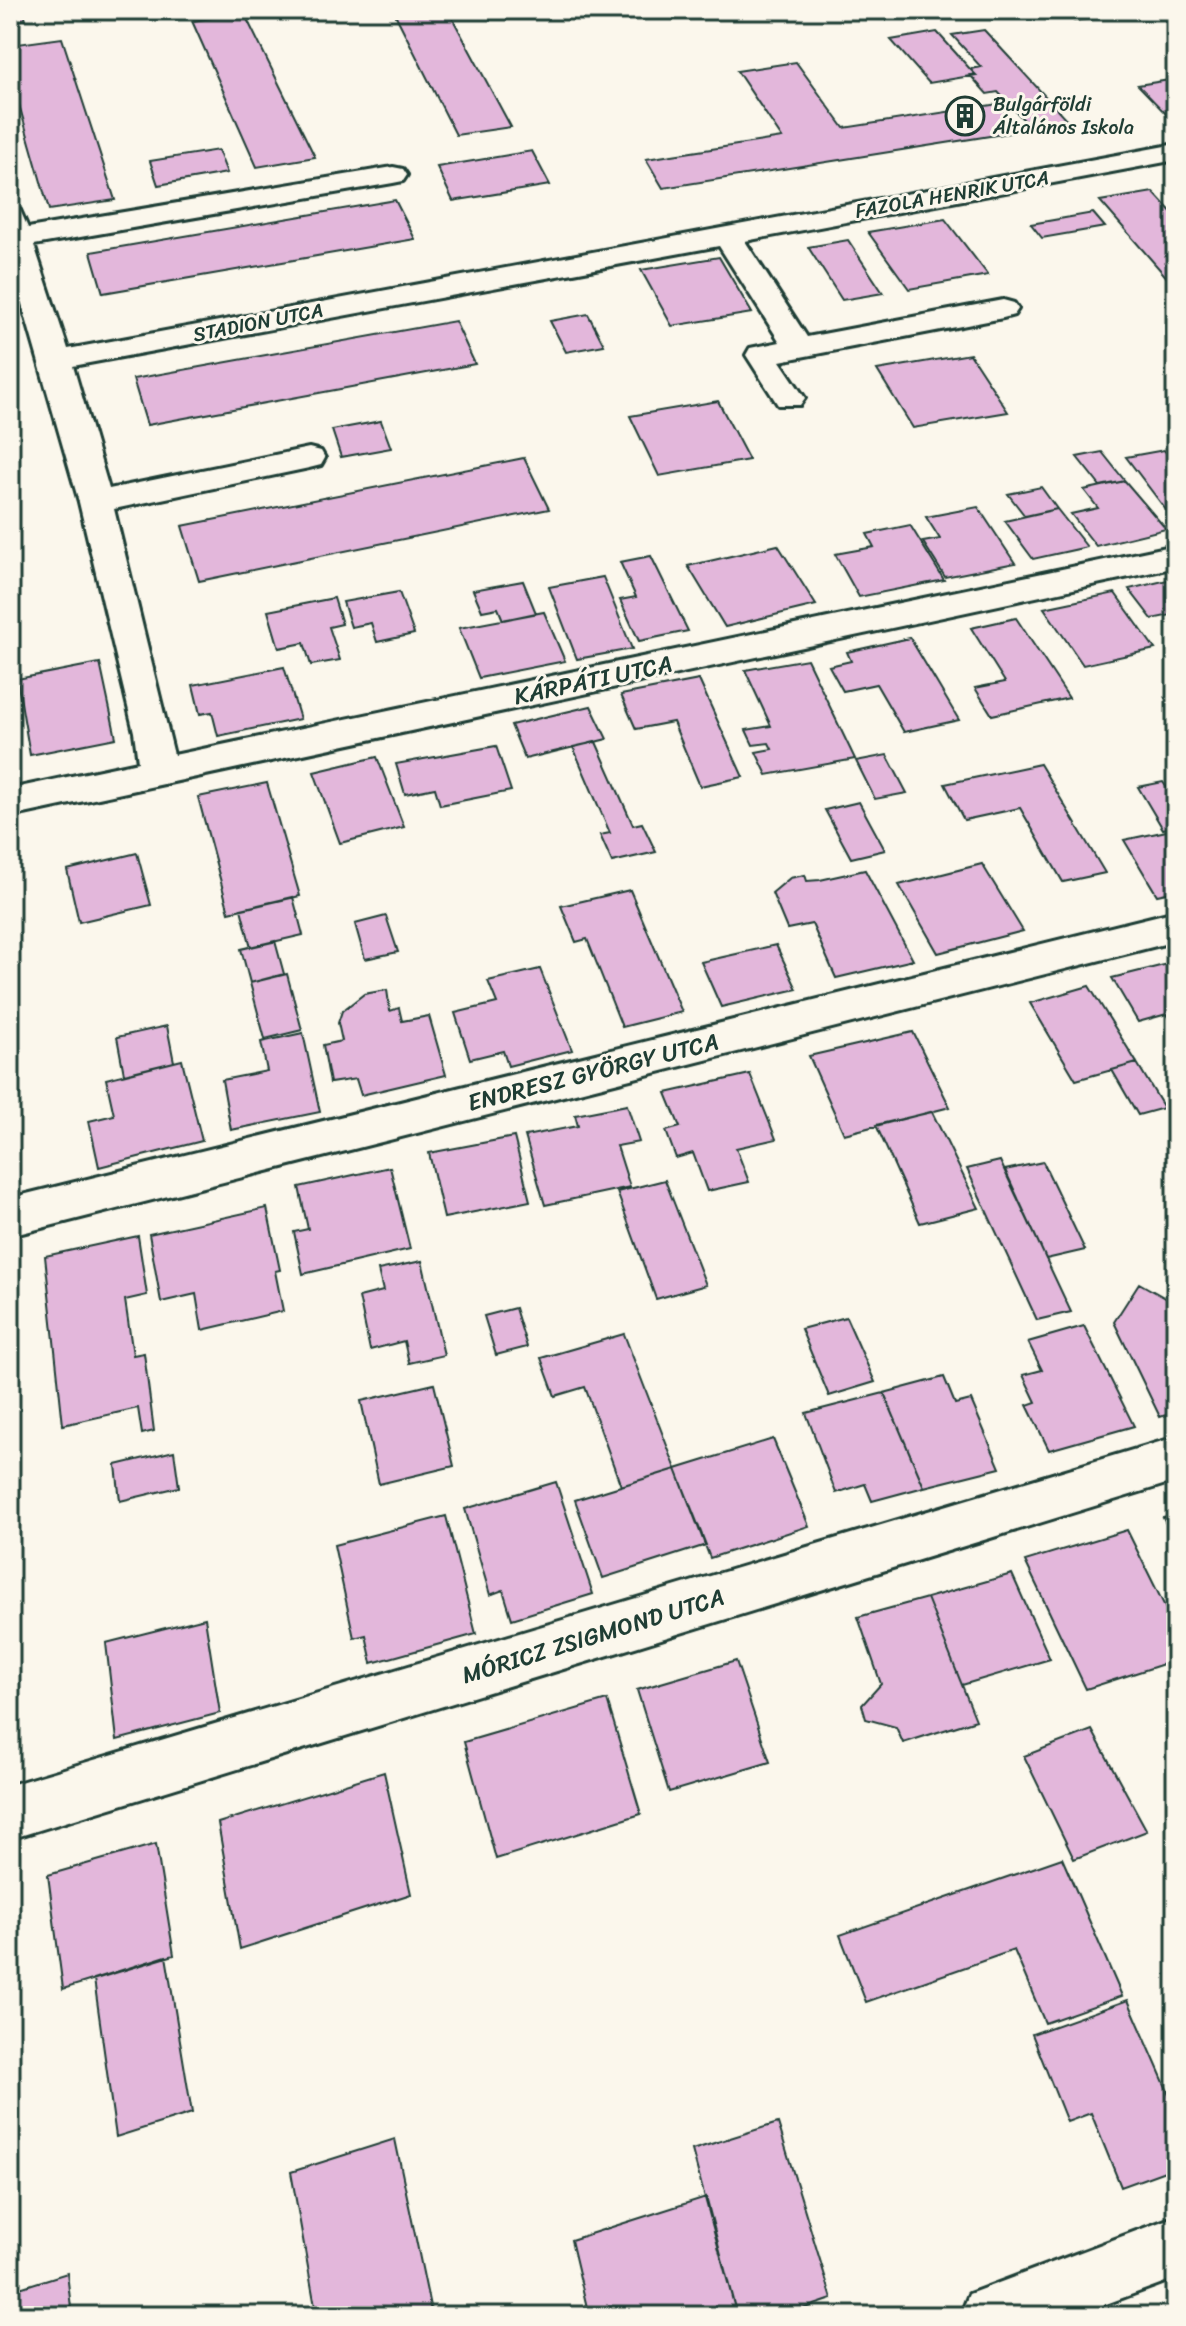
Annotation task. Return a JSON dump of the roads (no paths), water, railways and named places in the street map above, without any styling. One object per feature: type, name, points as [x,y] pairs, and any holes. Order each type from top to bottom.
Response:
[{"type":"street","name":"FAZOLA HENRIK UTCA","points":[[460,285],[1176,152]]},
{"type":"street","points":[[158,773],[153,732],[96,502],[56,360],[13,228],[393,175]]},
{"type":"street","points":[[727,235],[798,347]]},
{"type":"street","name":"STADION UTCA","points":[[56,360],[460,285]]},
{"type":"street","points":[[789,398],[761,355],[1003,309]]},
{"type":"street","points":[[96,502],[309,458]]},
{"type":"street","name":"KÁRPÁTI UTCA","points":[[10,803],[1176,556]]},
{"type":"street","name":"ENDRESZ GYÖRGY UTCA","points":[[10,1217],[1176,926]]},
{"type":"street","name":"MÓRICZ ZSIGMOND UTCA","points":[[10,1812],[1176,1459]]},
{"type":"street","points":[[991,2316],[1176,2247]]},
{"type":"place","name":"Bulgárföldi Általános Iskola","points":[[965,116]]}]
